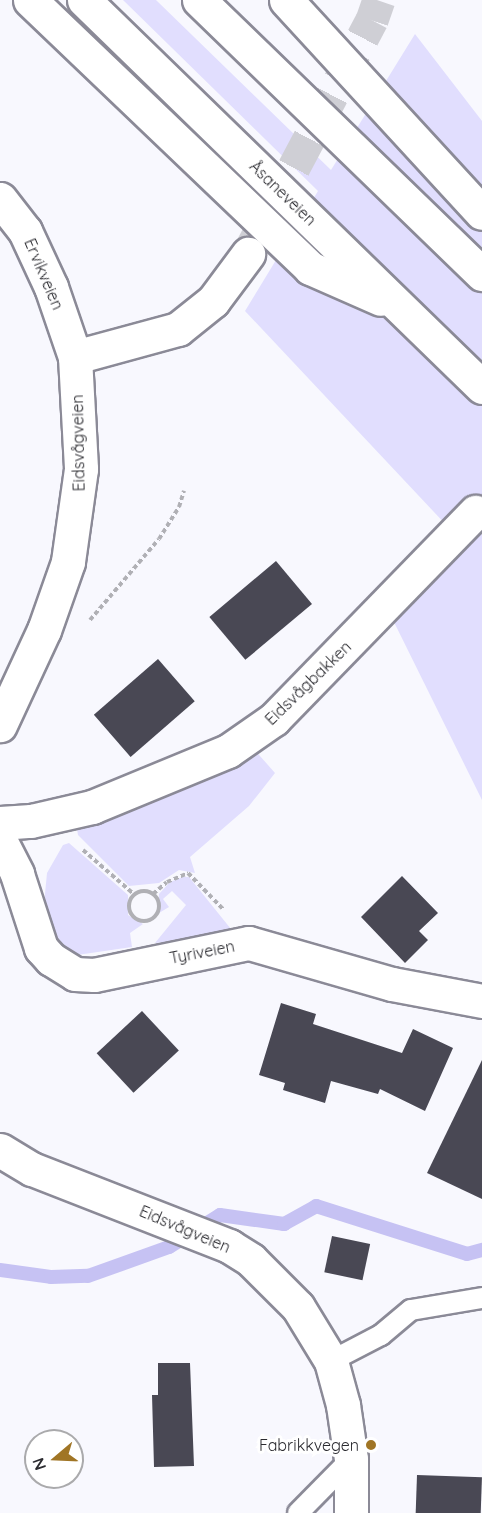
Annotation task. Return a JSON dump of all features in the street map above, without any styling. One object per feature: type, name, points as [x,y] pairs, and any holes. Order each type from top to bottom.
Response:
[{"type":"main road","points":[[30,0],[310,267],[402,309]]},
{"type":"main road","name":"Åsaneveien","points":[[84,0],[482,387]]},
{"type":"main road","points":[[199,0],[482,274]]},
{"type":"main road","points":[[286,0],[482,213]]},
{"type":"main road","name":"Ervikveien","points":[[0,199],[25,231],[51,287],[75,357]]},
{"type":"main road","points":[[75,357],[178,329],[213,301],[248,254]]},
{"type":"main road","name":"Eidsvågveien","points":[[3,705],[44,630],[68,562],[81,469],[75,357]]},
{"type":"main road","name":"Eidsvågbakken","points":[[0,823],[49,817],[92,807],[146,788],[228,751],[274,719],[474,512]]},
{"type":"main road","name":"Tyriveien","points":[[0,840],[18,874],[41,948],[51,960],[75,974],[94,975],[249,943],[392,984],[482,1001]]},
{"type":"main road","name":"Eidsvågveien","points":[[0,1150],[32,1169],[216,1241],[251,1260],[298,1307],[331,1360],[343,1405],[351,1459],[351,1513]]},
{"type":"lane","points":[[331,1360],[381,1335],[411,1310],[482,1298]]},
{"type":"lane","points":[[298,1513],[351,1459]]},
{"type":"path","points":[[82,629],[159,539],[179,507],[184,491]]},
{"type":"path","points":[[49,817],[135,895],[153,894],[167,882],[188,873],[214,900]]},
{"type":"path","points":[[135,895],[131,913],[144,921],[153,918],[158,910],[153,894]]},
{"type":"shaded area","points":[[123,0],[156,0],[331,170],[415,34],[482,121],[482,800],[389,612],[465,545],[245,311],[318,191]]},
{"type":"shaded area","points":[[253,748],[275,773],[249,806],[190,857],[195,873],[179,870],[159,883],[129,886],[78,835],[77,829],[90,819]]},
{"type":"shaded area","points":[[69,843],[128,895],[128,915],[143,924],[130,933],[132,947],[77,955],[57,942],[47,924],[44,904],[47,873],[63,845]]},
{"type":"shaded area","points":[[189,877],[235,934],[155,943],[186,905],[172,891],[163,899],[169,907],[159,913],[159,894],[170,882]]},
{"type":"building","points":[[276,561],[312,604],[245,660],[209,617]]},
{"type":"building","points":[[158,659],[195,701],[131,757],[94,715]]},
{"type":"building","points":[[402,876],[438,913],[419,931],[428,940],[405,963],[361,917]]},
{"type":"building","points":[[281,1003],[316,1014],[313,1024],[402,1053],[413,1029],[453,1048],[425,1111],[380,1089],[378,1094],[331,1081],[325,1103],[283,1090],[285,1083],[259,1075]]},
{"type":"building","points":[[142,1011],[179,1050],[133,1093],[97,1053]]},
{"type":"building","points":[[482,1060],[482,1199],[427,1173]]},
{"type":"building","points":[[332,1236],[370,1244],[362,1280],[324,1272]]},
{"type":"building","points":[[158,1363],[190,1363],[194,1466],[154,1467],[152,1395],[158,1395]]},
{"type":"building","points":[[417,1475],[482,1477],[481,1513],[416,1513]]},
{"type":"waterway","points":[[0,1270],[51,1277],[88,1276],[169,1247],[220,1215],[284,1224],[316,1206],[467,1254],[482,1250]]},
{"type":"tunnel","points":[[248,254],[372,20],[379,0]]},
{"type":"place","name":"Fabrikkvegen","points":[[371,1445]]}]
